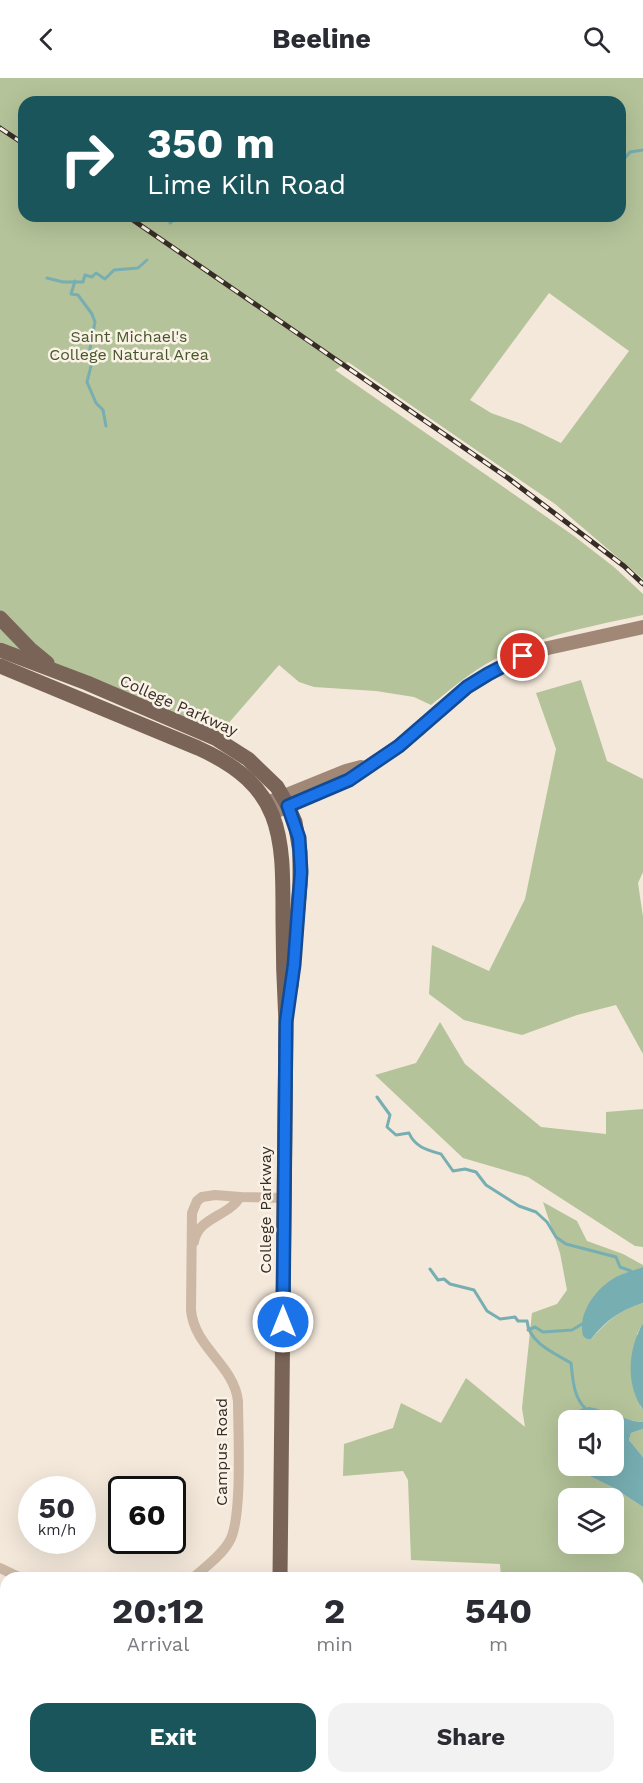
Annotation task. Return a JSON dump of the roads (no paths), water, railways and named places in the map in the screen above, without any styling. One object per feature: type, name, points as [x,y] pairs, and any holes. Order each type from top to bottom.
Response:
[{"type":"main road","points":[[0,618],[30,649],[62,674]]},
{"type":"main road","points":[[269,808],[349,780],[399,746],[467,687],[523,656],[548,648],[643,627]]},
{"type":"main road","name":"College Parkway","points":[[0,650],[177,721],[235,749],[261,769],[285,801],[299,838],[301,872],[294,965],[286,1022]]},
{"type":"main road","name":"College Parkway","points":[[0,666],[216,756],[236,769],[258,790],[269,808],[279,834],[282,857],[286,1022],[280,1572]]},
{"type":"street","name":"Campus Road","points":[[199,1572],[225,1548],[234,1532],[237,1512],[238,1401],[233,1383],[199,1339],[193,1324],[191,1223],[193,1206],[202,1197],[215,1195],[284,1198]]},
{"type":"street","name":"Campus Road","points":[[193,1252],[195,1238],[200,1228],[231,1207],[240,1197]]},
{"type":"water","points":[[643,1267],[643,1303],[614,1317],[591,1339],[583,1336],[583,1318],[597,1292],[620,1275]]},
{"type":"water","points":[[643,1323],[643,1410],[633,1389],[631,1366],[634,1344]]},
{"type":"water","points":[[589,1407],[603,1410],[579,1410]]},
{"type":"water","points":[[624,1418],[643,1422],[643,1429],[631,1433],[629,1440],[643,1457],[643,1507],[624,1495],[624,1488],[614,1488],[589,1476],[624,1476]]},
{"type":"waterway","points":[[626,157],[630,152],[643,150]]},
{"type":"waterway","points":[[47,278],[63,282],[83,282],[85,275],[92,277],[96,273],[105,279],[114,270],[138,268],[147,260]]},
{"type":"waterway","points":[[75,281],[71,294],[78,295],[95,322],[89,354],[92,362],[87,382],[96,403],[103,410],[106,426]]},
{"type":"waterway","points":[[377,1097],[390,1115],[387,1127],[396,1135],[409,1133],[418,1145],[441,1154],[453,1171],[465,1169],[476,1172],[486,1185],[519,1206],[536,1212],[547,1222],[556,1237],[566,1244],[616,1257],[620,1267],[631,1271]]},
{"type":"waterway","points":[[430,1269],[438,1280],[444,1279],[450,1284],[474,1290],[487,1311],[500,1319],[515,1317],[518,1321],[527,1321],[537,1341],[571,1363],[576,1393],[585,1408]]},
{"type":"waterway","points":[[528,1330],[535,1327],[543,1332],[572,1330],[582,1324]]},
{"type":"railway","points":[[0,128],[18,140]]},
{"type":"railway","points":[[136,222],[508,478],[624,566],[643,584]]},
{"type":"park label","name":"Saint Michael's College Natural Area","points":[[129,345]]}]
